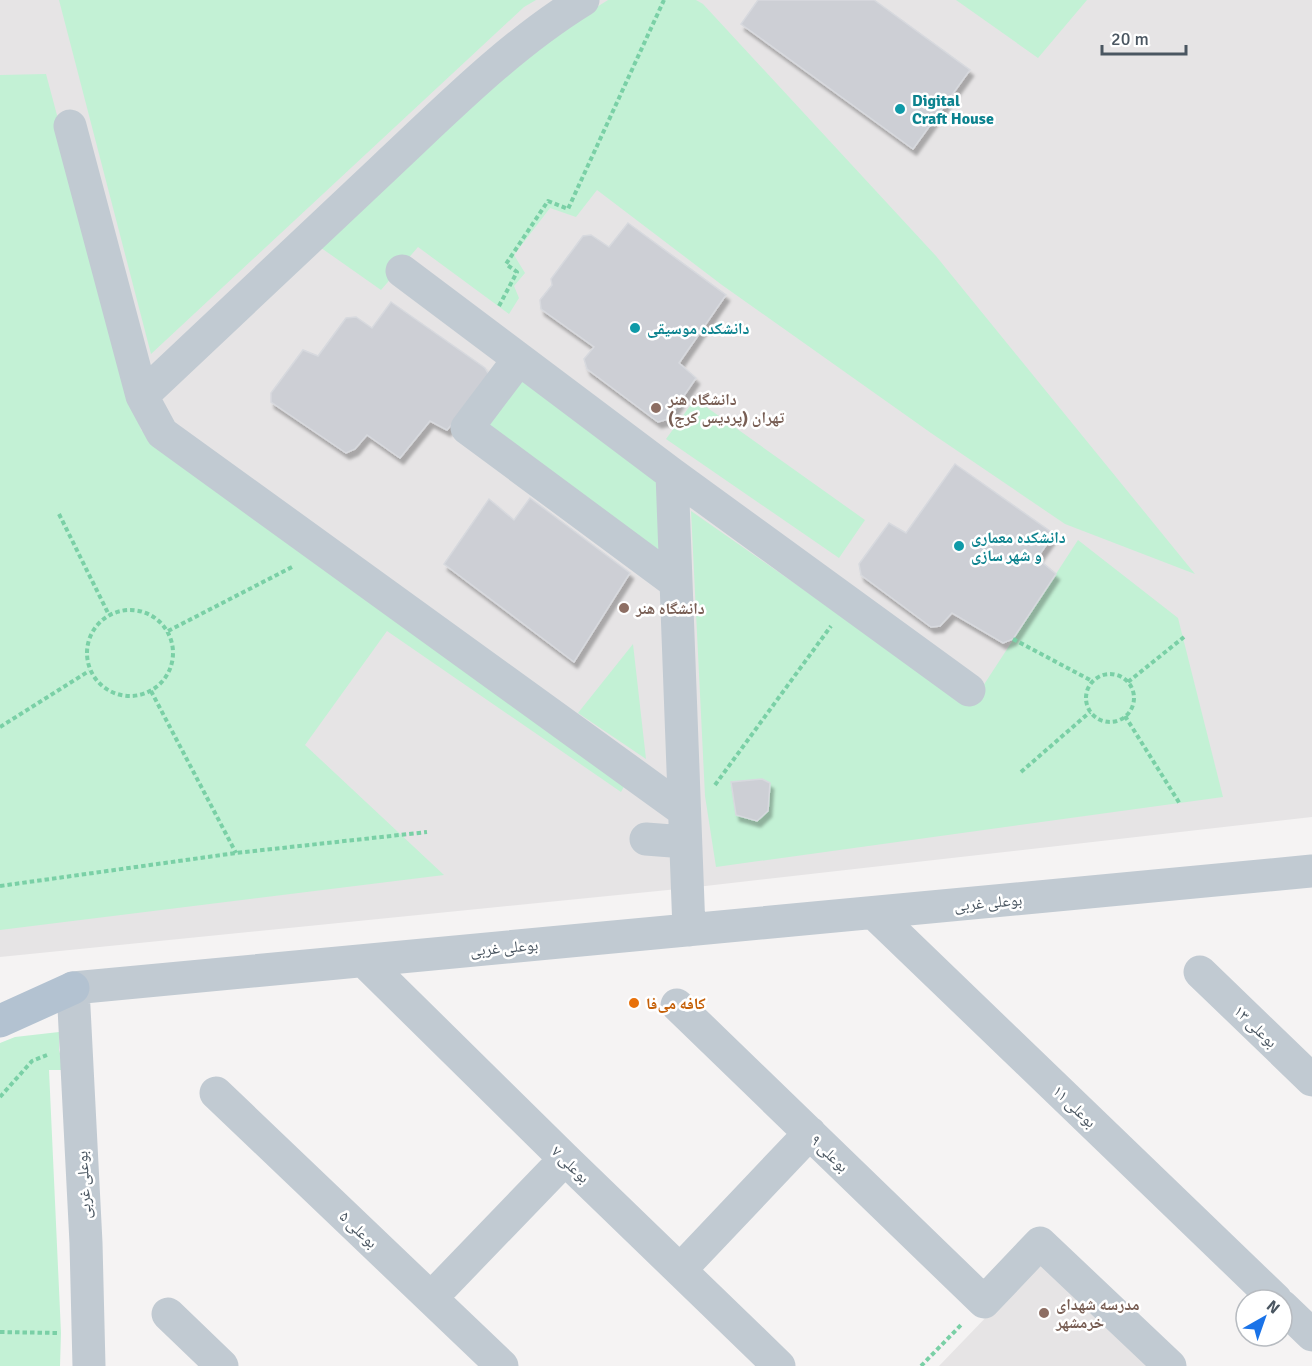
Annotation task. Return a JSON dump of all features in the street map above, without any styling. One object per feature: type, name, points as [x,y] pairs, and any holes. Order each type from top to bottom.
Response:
[{"type":"main road","points":[[0,998],[73,988]]},
{"type":"main road","points":[[0,1021],[73,988]]},
{"type":"street","points":[[142,396],[509,53],[555,18],[584,0]]},
{"type":"street","points":[[70,126],[142,396],[162,433],[683,810]]},
{"type":"street","points":[[402,271],[672,474],[969,690]]},
{"type":"street","points":[[519,359],[467,428],[675,582]]},
{"type":"street","points":[[672,474],[689,930]]},
{"type":"street","points":[[646,839],[685,843]]},
{"type":"street","name":"بوعلی غربی","points":[[89,1366],[86,1243],[73,988],[1312,872]]},
{"type":"street","name":"بوعلی ۱۱","points":[[874,913],[1264,1288]]},
{"type":"street","name":"بوعلی ۷","points":[[364,960],[779,1366]]},
{"type":"street","name":"بوعلی ۱۳","points":[[1200,972],[1312,1080]]},
{"type":"street","name":"بوعلی ۹","points":[[677,1005],[984,1302]]},
{"type":"street","name":"بوعلی ۵","points":[[216,1093],[502,1366]]},
{"type":"street","points":[[680,1270],[810,1133]]},
{"type":"street","points":[[431,1298],[565,1159]]},
{"type":"street","points":[[984,1302],[1040,1243],[1170,1366]]},
{"type":"street","points":[[168,1314],[222,1366]]},
{"type":"street","points":[[1294,1318],[1312,1335]]},
{"type":"path","points":[[485,333],[517,272],[506,264],[548,201],[568,209],[664,0]]},
{"type":"path","points":[[59,514],[109,615]]},
{"type":"path","points":[[168,631],[324,550]]},
{"type":"path","points":[[712,789],[849,602]]},
{"type":"path","points":[[132,609],[146,612],[159,620],[168,631],[173,645],[172,665],[162,683],[151,691],[124,696],[111,692],[89,671],[88,643],[93,629],[109,615],[117,611],[132,609]]},
{"type":"path","points":[[1128,682],[1184,638]]},
{"type":"path","points":[[1013,639],[1092,681]]},
{"type":"path","points":[[0,727],[89,671]]},
{"type":"path","points":[[1107,674],[1128,682],[1132,688],[1133,704],[1125,716],[1111,722],[1104,721],[1090,712],[1086,696],[1092,681],[1107,674]]},
{"type":"path","points":[[151,691],[236,853]]},
{"type":"path","points":[[1021,772],[1090,712]]},
{"type":"path","points":[[1125,716],[1180,804]]},
{"type":"path","points":[[0,886],[236,853],[427,832]]},
{"type":"path","points":[[0,1097],[32,1061],[50,1053]]},
{"type":"path","points":[[921,1366],[984,1302]]},
{"type":"path","points":[[0,1332],[61,1333]]},
{"type":"shaded area","name":"دانشگاه هنر تهران (پردیس کرج)","points":[[0,0],[1312,0],[1312,817],[688,888],[0,957]]},
{"type":"shaded area","name":"مدرسه شهدای خرمشهر","points":[[1041,1260],[1153,1366],[939,1366]]},
{"type":"green space","points":[[59,0],[536,0],[524,7],[151,354]]},
{"type":"green space","points":[[608,0],[696,0],[703,4],[936,256],[1195,574],[1065,524],[931,433],[722,285],[597,190],[576,217],[550,208],[514,255],[525,273],[514,286],[519,298],[509,314],[418,247],[381,290],[317,245],[504,73],[573,22]]},
{"type":"green space","points":[[956,0],[1087,0],[1038,58]]},
{"type":"green space","points":[[46,74],[141,430],[628,779],[621,792],[387,631],[305,745],[444,875],[0,930],[0,75]]},
{"type":"green space","points":[[523,377],[660,478],[664,561],[486,429]]},
{"type":"green space","points":[[695,399],[865,520],[839,558],[666,439]]},
{"type":"green space","points":[[691,511],[970,706],[1078,540],[1178,618],[1223,797],[716,867],[705,796]]},
{"type":"green space","points":[[633,644],[646,759],[578,713]]},
{"type":"green space","points":[[59,1032],[59,1050],[65,1070],[49,1070],[61,1333],[60,1366],[0,1366],[0,1043],[15,1037]]},
{"type":"building","name":"Digital Craft House","points":[[758,0],[874,0],[970,70],[913,149],[741,24]]},
{"type":"building","name":"دانشکده موسیقی","points":[[628,223],[726,295],[679,363],[696,378],[668,419],[658,422],[587,369],[584,359],[594,347],[541,309],[540,300],[552,285],[551,279],[583,236],[591,235],[609,247]]},
{"type":"building","points":[[391,302],[485,368],[491,378],[447,430],[430,421],[400,458],[367,435],[355,449],[346,453],[271,402],[271,393],[303,350],[318,356],[346,318],[356,317],[372,328]]},
{"type":"building","name":"دانشکده معماری و شهر سازی","points":[[955,464],[1054,534],[1037,558],[1056,574],[1013,639],[1003,643],[952,613],[940,626],[931,627],[861,575],[859,564],[889,523],[906,533]]},
{"type":"building","points":[[530,498],[630,573],[574,662],[444,564],[489,499],[514,520]]},
{"type":"building","points":[[762,779],[770,783],[768,811],[757,821],[736,815],[731,782]]},
{"type":"place","name":"Digital Craft House","points":[[900,109]]},
{"type":"place","name":"دانشکده موسیقی","points":[[635,328]]},
{"type":"place","name":"دانشگاه هنر تهران (پردیس کرج)","points":[[656,408]]},
{"type":"place","name":"دانشکده معماری و شهر سازی","points":[[959,546]]},
{"type":"place","name":"دانشگاه هنر","points":[[624,608]]},
{"type":"place","name":"کافه می‌فا","points":[[634,1003]]},
{"type":"place","name":"مدرسه شهدای خرمشهر","points":[[1044,1313]]}]
